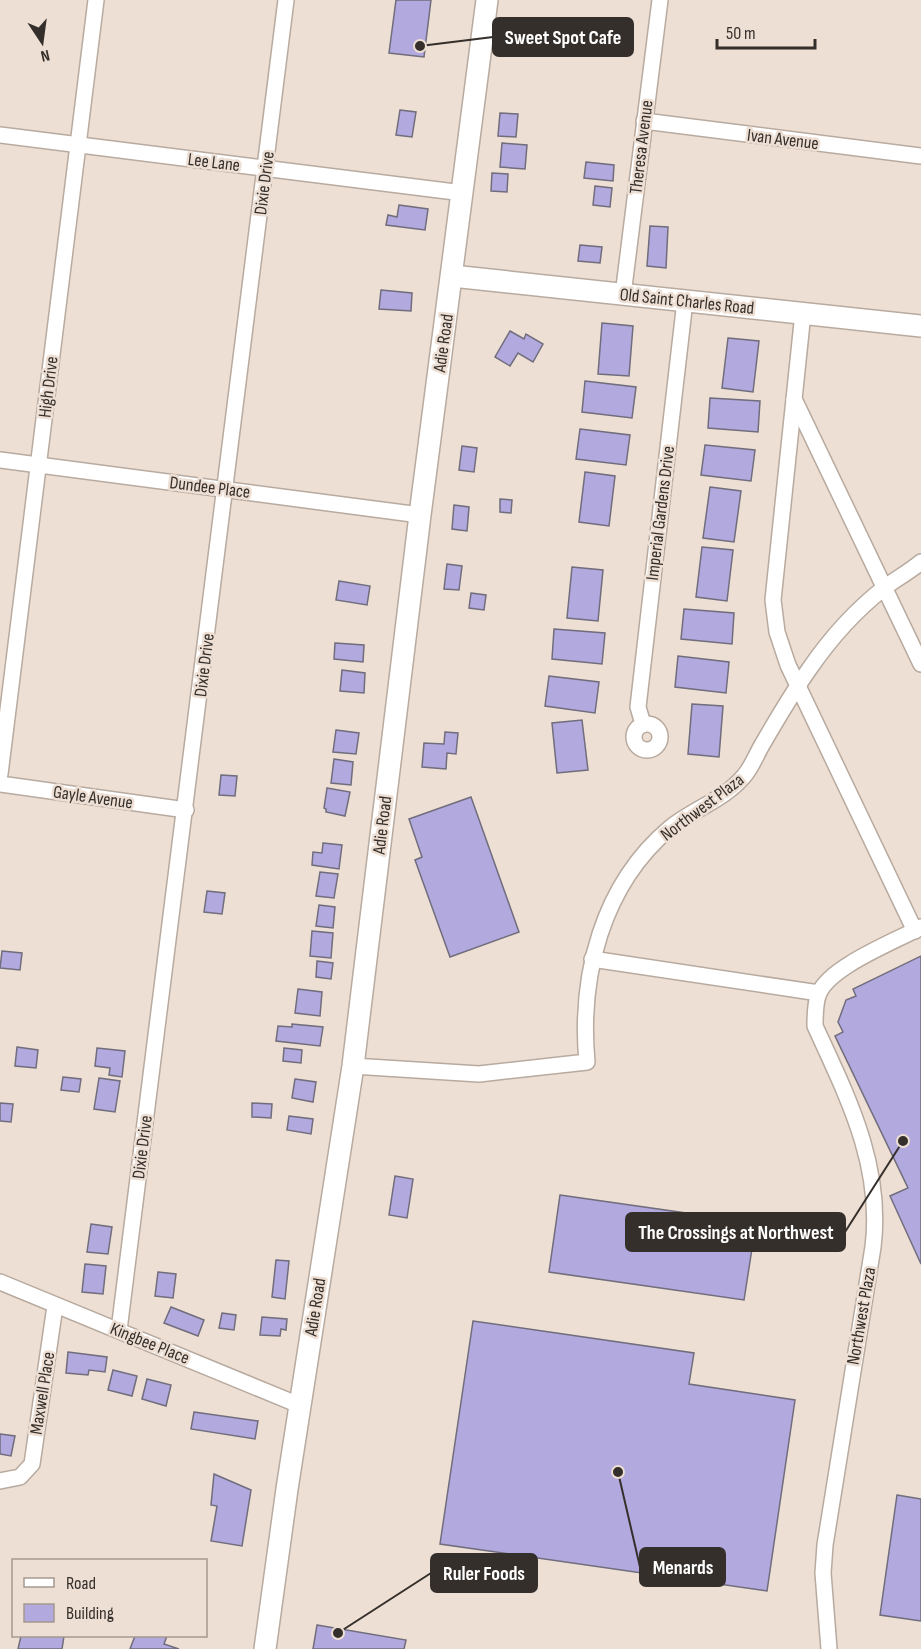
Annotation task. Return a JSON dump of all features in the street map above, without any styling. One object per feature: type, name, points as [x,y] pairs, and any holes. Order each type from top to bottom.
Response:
[{"type":"street","name":"High Drive","points":[[0,774],[96,0]]},
{"type":"street","name":"Dixie Drive","points":[[119,1330],[286,0]]},
{"type":"street","name":"Adie Road","points":[[265,1649],[299,1406],[353,1066],[420,515],[464,193],[487,0]]},
{"type":"street","name":"Theresa Avenue","points":[[623,295],[660,0]]},
{"type":"street","name":"Ivan Avenue","points":[[644,121],[921,156]]},
{"type":"street","name":"Lee Lane","points":[[0,135],[464,193]]},
{"type":"street","name":"Old Saint Charles Road","points":[[452,276],[921,326]]},
{"type":"street","name":"Imperial Gardens Drive","points":[[643,724],[638,707],[685,302]]},
{"type":"street","points":[[592,959],[819,993],[839,970],[918,929],[798,686],[777,632],[773,600],[803,313]]},
{"type":"street","points":[[794,399],[921,664]]},
{"type":"street","name":"Dundee Place","points":[[0,460],[420,515]]},
{"type":"street","name":"Northwest Plaza","points":[[353,1066],[479,1074],[586,1062],[584,1008],[592,959],[605,919],[630,873],[668,830],[715,800],[742,778],[798,686],[837,634],[885,588],[921,562]]},
{"type":"street","name":"Gayle Avenue","points":[[0,784],[186,810]]},
{"type":"street","name":"Northwest Plaza","points":[[819,993],[815,1026],[861,1129],[871,1169],[876,1214],[873,1247],[825,1545],[823,1573],[829,1649]]},
{"type":"street","name":"Kingbee Place","points":[[0,1282],[299,1406]]},
{"type":"street","name":"Maxwell Place","points":[[0,1482],[20,1478],[32,1464],[55,1306]]},
{"type":"building","points":[[396,0],[431,0],[424,57],[389,53]]},
{"type":"building","points":[[400,110],[416,112],[412,137],[396,135]]},
{"type":"building","points":[[500,113],[518,114],[516,137],[498,136]]},
{"type":"building","points":[[502,143],[527,145],[525,169],[500,167]]},
{"type":"building","points":[[586,162],[614,165],[613,181],[584,178]]},
{"type":"building","points":[[492,173],[508,174],[507,192],[491,191]]},
{"type":"building","points":[[595,186],[612,188],[610,207],[593,205]]},
{"type":"building","points":[[399,205],[428,209],[425,230],[386,225],[388,215],[397,217]]},
{"type":"building","points":[[650,226],[668,227],[666,268],[647,266]]},
{"type":"building","points":[[580,245],[602,247],[600,263],[578,261]]},
{"type":"building","points":[[381,290],[412,293],[411,311],[379,309]]},
{"type":"building","points":[[602,323],[633,326],[629,376],[598,374]]},
{"type":"building","points":[[510,331],[524,339],[526,334],[543,344],[533,362],[518,353],[510,366],[495,357]]},
{"type":"building","points":[[728,338],[759,341],[753,392],[722,388]]},
{"type":"building","points":[[585,381],[636,387],[632,418],[582,412]]},
{"type":"building","points":[[710,398],[760,401],[758,432],[708,428]]},
{"type":"building","points":[[580,429],[630,435],[626,465],[576,459]]},
{"type":"building","points":[[705,445],[755,450],[751,481],[701,475]]},
{"type":"building","points":[[462,446],[477,448],[474,472],[459,470]]},
{"type":"building","points":[[585,472],[615,476],[609,526],[579,522]]},
{"type":"building","points":[[710,487],[741,491],[734,542],[703,538]]},
{"type":"building","points":[[500,499],[512,500],[511,513],[500,512]]},
{"type":"building","points":[[454,505],[469,507],[467,531],[452,529]]},
{"type":"building","points":[[702,547],[733,550],[727,601],[696,597]]},
{"type":"building","points":[[447,564],[462,566],[459,590],[444,589]]},
{"type":"building","points":[[572,567],[603,570],[598,621],[567,618]]},
{"type":"building","points":[[339,581],[370,586],[367,605],[336,600]]},
{"type":"building","points":[[471,593],[486,595],[484,610],[469,608]]},
{"type":"building","points":[[684,609],[734,613],[732,644],[681,639]]},
{"type":"building","points":[[554,629],[605,633],[602,664],[552,659]]},
{"type":"building","points":[[335,643],[364,645],[363,662],[334,659]]},
{"type":"building","points":[[678,656],[729,662],[726,693],[675,687]]},
{"type":"building","points":[[342,670],[365,673],[364,693],[340,691]]},
{"type":"building","points":[[549,676],[599,682],[595,713],[545,706]]},
{"type":"building","points":[[692,704],[723,706],[719,757],[688,754]]},
{"type":"building","points":[[582,720],[588,770],[557,773],[552,723]]},
{"type":"building","points":[[336,730],[359,733],[356,754],[333,752]]},
{"type":"building","points":[[445,732],[458,733],[456,754],[447,753],[446,769],[422,767],[424,743],[444,744]]},
{"type":"building","points":[[334,759],[353,762],[351,785],[331,783]]},
{"type":"building","points":[[221,775],[237,776],[235,796],[219,795]]},
{"type":"building","points":[[327,788],[350,792],[345,816],[326,812],[324,808]]},
{"type":"building","points":[[471,797],[519,932],[450,957],[415,860],[422,857],[409,819]]},
{"type":"building","points":[[323,843],[342,845],[339,869],[312,865],[313,852],[322,853]]},
{"type":"building","points":[[320,872],[338,874],[334,898],[316,896]]},
{"type":"building","points":[[207,891],[225,893],[222,914],[204,912]]},
{"type":"building","points":[[319,905],[335,907],[333,928],[316,926]]},
{"type":"building","points":[[312,931],[333,933],[331,958],[310,956]]},
{"type":"building","points":[[2,951],[22,953],[20,970],[0,968]]},
{"type":"building","points":[[921,956],[921,1264],[890,1196],[908,1188],[835,1036],[843,1032],[838,1022],[846,1000],[856,996],[853,989]]},
{"type":"building","points":[[317,961],[333,963],[331,979],[316,977]]},
{"type":"building","points":[[298,989],[322,992],[320,1016],[295,1013]]},
{"type":"building","points":[[292,1024],[323,1027],[320,1046],[276,1041],[278,1026],[292,1027]]},
{"type":"building","points":[[17,1047],[38,1050],[36,1068],[15,1066]]},
{"type":"building","points":[[97,1048],[125,1051],[122,1077],[109,1075],[110,1068],[95,1066]]},
{"type":"building","points":[[284,1048],[302,1050],[301,1063],[283,1061]]},
{"type":"building","points":[[63,1077],[81,1079],[79,1092],[61,1090]]},
{"type":"building","points":[[99,1078],[120,1081],[115,1112],[94,1109]]},
{"type":"building","points":[[295,1079],[316,1082],[313,1102],[292,1098]]},
{"type":"building","points":[[0,1103],[13,1104],[11,1122],[0,1121]]},
{"type":"building","points":[[252,1103],[272,1104],[271,1118],[252,1117]]},
{"type":"building","points":[[289,1116],[313,1119],[311,1134],[287,1130]]},
{"type":"building","points":[[395,1176],[413,1179],[407,1218],[389,1215]]},
{"type":"building","points":[[560,1195],[756,1223],[744,1300],[549,1272]]},
{"type":"building","points":[[91,1224],[112,1227],[108,1254],[87,1252]]},
{"type":"building","points":[[276,1260],[289,1261],[285,1299],[272,1297]]},
{"type":"building","points":[[85,1264],[106,1266],[103,1294],[82,1292]]},
{"type":"building","points":[[158,1272],[176,1274],[173,1298],[155,1296]]},
{"type":"building","points":[[171,1307],[204,1320],[198,1336],[164,1323]]},
{"type":"building","points":[[222,1313],[236,1315],[234,1330],[219,1328]]},
{"type":"building","points":[[262,1317],[287,1319],[286,1330],[281,1329],[280,1336],[260,1335]]},
{"type":"building","points":[[473,1321],[694,1353],[689,1384],[795,1400],[767,1591],[440,1544]]},
{"type":"building","points":[[68,1352],[107,1357],[105,1372],[89,1370],[88,1375],[66,1373]]},
{"type":"building","points":[[113,1370],[137,1376],[132,1396],[108,1390]]},
{"type":"building","points":[[147,1379],[171,1385],[166,1406],[142,1399]]},
{"type":"building","points":[[194,1412],[258,1421],[255,1439],[191,1429]]},
{"type":"building","points":[[0,1434],[15,1436],[11,1456],[0,1454]]},
{"type":"building","points":[[214,1474],[251,1490],[242,1546],[211,1541],[217,1506],[211,1505]]},
{"type":"building","points":[[897,1495],[921,1499],[921,1621],[880,1615]]},
{"type":"building","points":[[317,1625],[406,1640],[404,1649],[313,1649]]},
{"type":"building","points":[[21,1637],[64,1637],[62,1649],[18,1649]]},
{"type":"building","points":[[135,1637],[167,1637],[164,1644],[179,1649],[130,1649]]},
{"type":"place","name":"Sweet Spot Cafe","points":[[420,46]]},
{"type":"place","name":"The Crossings at Northwest","points":[[903,1141]]},
{"type":"place","name":"Menards","points":[[618,1472]]},
{"type":"place","name":"Ruler Foods","points":[[338,1633]]}]
